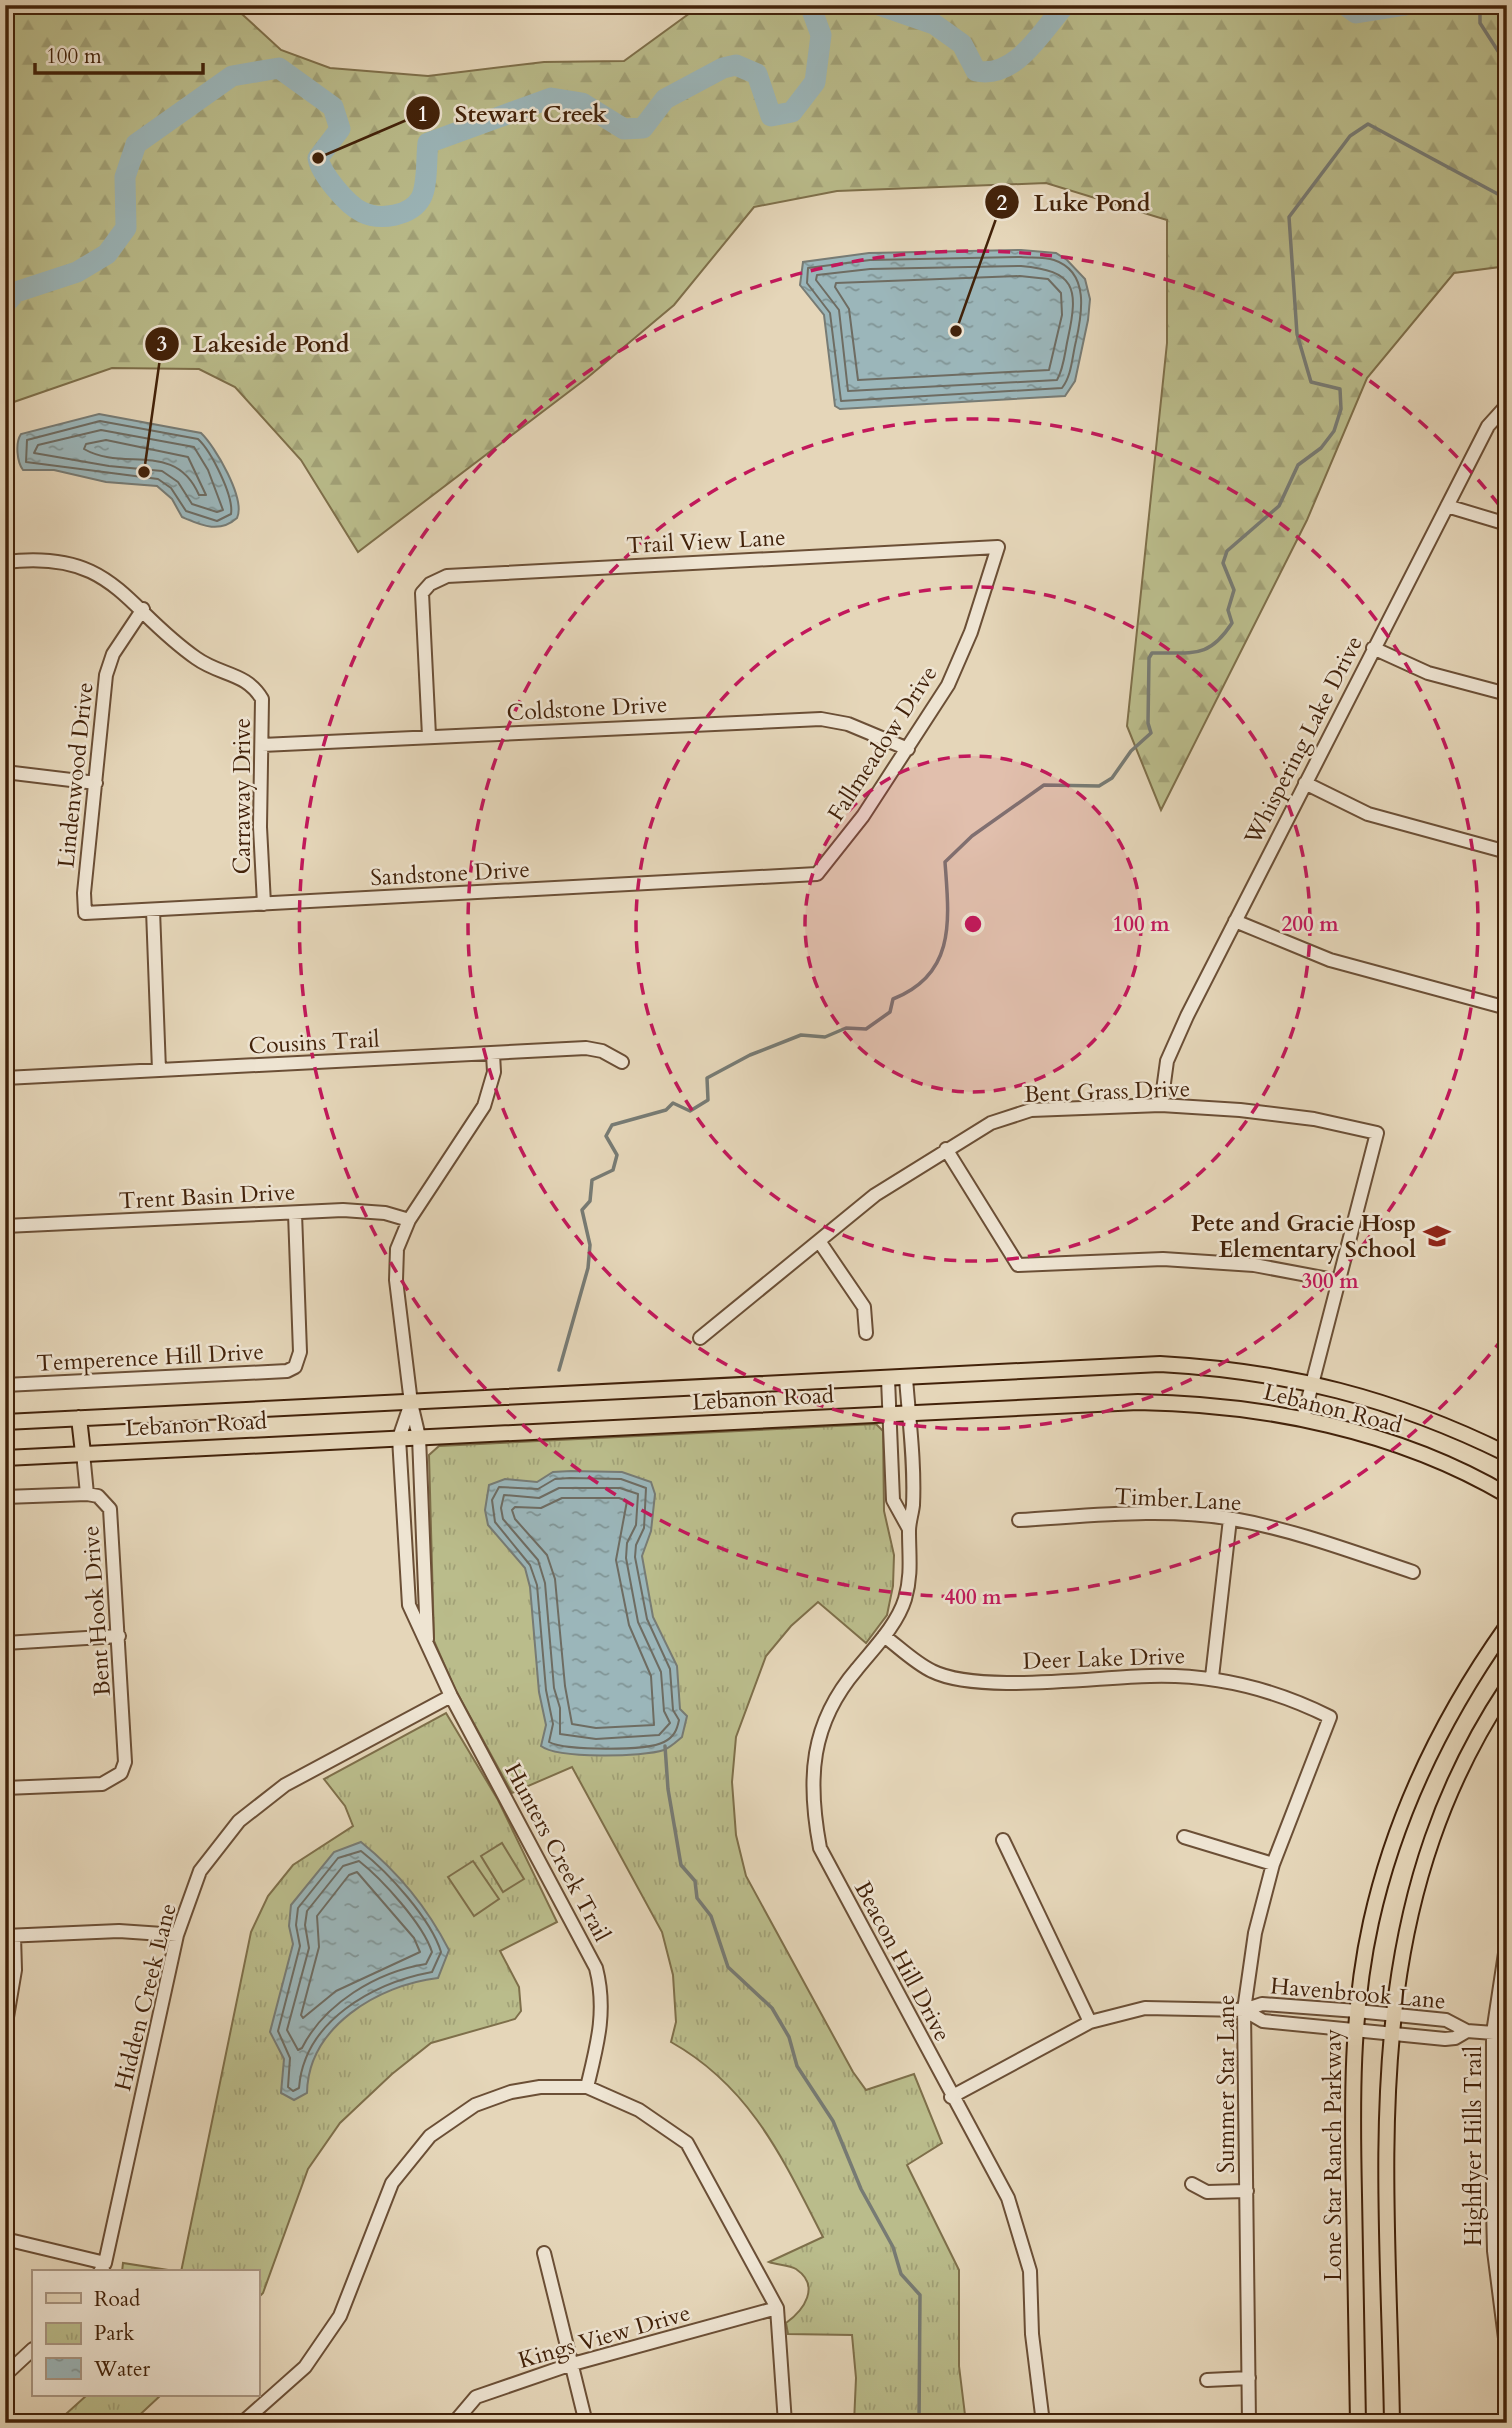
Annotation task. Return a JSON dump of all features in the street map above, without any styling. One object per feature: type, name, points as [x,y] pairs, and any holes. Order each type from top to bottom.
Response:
[{"type":"main road","name":"Lebanon Road","points":[[5,1422],[1160,1364],[1228,1370],[1312,1383],[1408,1409],[1507,1454]]},
{"type":"main road","name":"Lebanon Road","points":[[5,1458],[1138,1402],[1211,1405],[1303,1419],[1417,1454],[1507,1495]]},
{"type":"main road","points":[[79,1418],[83,1453]]},
{"type":"main road","name":"Lone Star Ranch Parkway","points":[[1358,2423],[1353,2110],[1355,2028],[1371,1923],[1402,1816],[1417,1779],[1456,1703],[1507,1626]]},
{"type":"main road","points":[[1392,2423],[1387,2141],[1390,2032],[1404,1931],[1430,1845],[1466,1758],[1507,1688]]},
{"type":"street","name":"Whispering Lake Drive","points":[[1161,1105],[1167,1061],[1235,921],[1488,426],[1507,405]]},
{"type":"street","points":[[1447,506],[1507,524]]},
{"type":"street","name":"Trail View Lane","points":[[429,736],[422,593],[430,584],[447,576],[998,547]]},
{"type":"street","name":"Fallmeadow Drive","points":[[817,874],[863,816],[948,684],[971,632],[998,547]]},
{"type":"street","name":"Carraway Drive","points":[[5,562],[38,559],[82,569],[115,584],[143,609],[169,638],[200,661],[253,683],[262,699],[260,827],[264,904]]},
{"type":"street","name":"Lindenwood Drive","points":[[85,913],[84,893],[106,675],[113,654],[143,609]]},
{"type":"street","points":[[1373,648],[1428,673],[1507,694]]},
{"type":"street","name":"Coldstone Drive","points":[[262,745],[821,719],[848,724],[908,749]]},
{"type":"street","points":[[5,772],[96,783]]},
{"type":"street","points":[[1305,783],[1368,814],[1507,852]]},
{"type":"street","name":"Sandstone Drive","points":[[85,913],[817,874]]},
{"type":"street","points":[[153,910],[159,1070]]},
{"type":"street","points":[[1235,921],[1330,960],[1507,1008]]},
{"type":"street","name":"Cousins Trail","points":[[5,1078],[493,1055],[586,1048],[602,1051],[622,1062]]},
{"type":"street","name":"Hunters Creek Trail","points":[[426,1647],[419,1437],[411,1403],[395,1264],[401,1235],[409,1220],[484,1106],[494,1072],[493,1055]]},
{"type":"street","name":"Bent Grass Drive","points":[[700,1338],[874,1195],[991,1123],[1031,1110],[1161,1105],[1300,1118],[1377,1133],[1339,1281]]},
{"type":"street","points":[[946,1149],[1018,1265],[1163,1259],[1254,1265],[1339,1281],[1303,1419]]},
{"type":"street","name":"Trent Basin Drive","points":[[5,1226],[366,1211],[409,1220]]},
{"type":"street","name":"Temperence Hill Drive","points":[[5,1385],[279,1372],[295,1367],[300,1352],[295,1213]]},
{"type":"street","points":[[819,1241],[864,1307],[866,1333]]},
{"type":"street","name":"Beacon Hill Drive","points":[[888,1378],[893,1500],[909,1529]]},
{"type":"street","name":"Beacon Hill Drive","points":[[906,1378],[913,1506],[909,1529],[912,1571],[904,1603],[884,1636],[850,1676],[824,1723],[813,1751],[815,1823],[820,1848],[1008,2198],[1030,2270],[1032,2334],[1043,2423]]},
{"type":"street","name":"Hunters Creek Trail","points":[[411,1403],[400,1438],[409,1605],[426,1647],[451,1696],[596,1968],[603,1994],[601,2030],[587,2087]]},
{"type":"street","points":[[83,1453],[87,1494]]},
{"type":"street","name":"Bent Hook Drive","points":[[5,1497],[87,1494],[98,1496],[110,1509],[125,1762],[121,1773],[102,1784],[5,1788]]},
{"type":"street","name":"Timber Lane","points":[[1019,1520],[1152,1514],[1230,1519],[1301,1534],[1413,1572]]},
{"type":"street","points":[[1212,1677],[1230,1519]]},
{"type":"street","points":[[5,1643],[119,1636]]},
{"type":"street","name":"Deer Lake Drive","points":[[884,1636],[931,1671],[955,1679],[984,1683],[1151,1675],[1212,1677],[1289,1698],[1330,1717]]},
{"type":"street","name":"Hidden Creek Lane","points":[[102,2268],[177,1935],[200,1871],[239,1821],[285,1785],[451,1696]]},
{"type":"street","name":"Summer Star Lane","points":[[1249,2423],[1244,2010],[1255,1933],[1273,1864],[1330,1717]]},
{"type":"street","points":[[1184,1837],[1273,1864]]},
{"type":"street","points":[[1003,1840],[1090,2022]]},
{"type":"street","points":[[5,2029],[15,1970],[10,1936],[119,1930],[177,1935]]},
{"type":"street","name":"Highflyer Hills Trail","points":[[1506,2353],[1493,2207],[1493,2033],[1507,1940]]},
{"type":"street","name":"Havenbrook Lane","points":[[951,2096],[1090,2022],[1144,2008],[1244,2010],[1262,2004],[1447,2020],[1467,2031],[1507,2034]]},
{"type":"street","name":"Havenbrook Lane","points":[[1244,2010],[1263,2021],[1445,2039],[1455,2038],[1467,2031]]},
{"type":"street","points":[[242,2423],[305,2367],[340,2316],[392,2183],[430,2136],[475,2105],[511,2092],[540,2087],[587,2087],[639,2110],[687,2143],[777,2308],[785,2423]]},
{"type":"street","points":[[1192,2185],[1207,2192],[1247,2191]]},
{"type":"street","points":[[1493,2207],[1507,2207]]},
{"type":"street","points":[[5,2239],[102,2268]]},
{"type":"street","points":[[544,2253],[569,2365],[586,2423]]},
{"type":"street","name":"Kings View Drive","points":[[454,2423],[477,2397],[569,2365],[777,2308]]},
{"type":"street","points":[[5,2375],[32,2350]]},
{"type":"street","points":[[1208,2380],[1249,2378]]},
{"type":"green space","points":[[5,5],[225,5],[243,15],[281,50],[330,68],[428,76],[544,62],[624,61],[701,5],[1507,5],[1507,266],[1454,273],[1367,378],[1307,520],[1161,810],[1127,726],[1167,343],[1167,220],[1046,183],[837,191],[754,207],[674,305],[587,378],[358,552],[301,460],[235,387],[199,369],[112,368],[5,405]]},
{"type":"green space","points":[[876,1424],[883,1431],[884,1511],[894,1555],[893,1586],[887,1615],[866,1643],[818,1602],[791,1626],[766,1656],[736,1737],[732,1782],[736,1835],[746,1876],[853,2072],[866,2090],[914,2074],[942,2143],[907,2165],[959,2270],[959,2366],[966,2423],[854,2423],[856,2378],[852,2335],[788,2334],[786,2323],[804,2305],[809,2290],[808,2283],[796,2269],[769,2262],[823,2237],[778,2153],[744,2103],[723,2080],[671,2042],[676,2022],[673,1975],[662,1932],[572,1767],[512,1793],[455,1689],[434,1641],[429,1455],[439,1446]]},
{"type":"green space","points":[[446,1713],[498,1800],[557,1922],[500,1951],[519,1987],[521,2011],[515,2019],[431,2043],[392,2074],[340,2123],[308,2169],[263,2293],[259,2297],[259,2270],[181,2270],[251,1932],[268,1896],[293,1865],[353,1826],[345,1806],[324,1779]]},
{"type":"green space","points":[[502,1843],[524,1879],[503,1892],[481,1856]]},
{"type":"green space","points":[[473,1861],[499,1899],[474,1916],[448,1877]]},
{"type":"green space","points":[[123,2263],[168,2270],[122,2270]]},
{"type":"green space","points":[[86,2396],[160,2396],[131,2423],[56,2423]]},
{"type":"water","points":[[1021,250],[1056,253],[1067,260],[1085,279],[1090,299],[1088,320],[1075,381],[1065,396],[840,409],[835,406],[824,315],[800,285],[803,262],[869,253]]},
{"type":"water","points":[[99,414],[201,433],[228,473],[239,509],[237,518],[223,526],[203,525],[182,517],[172,499],[157,486],[106,482],[54,470],[23,470],[18,452],[21,434]]},
{"type":"water","points":[[553,1472],[622,1472],[651,1482],[655,1494],[651,1531],[642,1556],[653,1617],[677,1666],[680,1709],[687,1716],[682,1737],[664,1750],[601,1756],[564,1753],[541,1746],[546,1725],[539,1692],[530,1587],[525,1568],[488,1525],[485,1510],[489,1485],[505,1479],[537,1482]]},
{"type":"water","points":[[361,1842],[387,1865],[411,1892],[449,1950],[438,1978],[415,1982],[370,2000],[350,2013],[333,2029],[319,2048],[310,2069],[307,2093],[294,2100],[281,2093],[284,2059],[270,2032],[293,1944],[289,1926],[291,1905],[334,1852]]},
{"type":"waterway","points":[[5,304],[16,292],[77,272],[107,254],[126,228],[125,177],[136,144],[232,76],[279,68],[333,107],[340,129],[318,158],[320,165],[349,203],[369,215],[386,216],[403,213],[421,198],[426,179],[428,143],[551,98],[582,103],[624,129],[643,128],[665,99],[723,68],[736,65],[757,74],[771,116],[792,112],[815,82],[821,35],[810,5]]},
{"type":"waterway","points":[[879,5],[934,24],[962,44],[976,71],[990,72],[1015,61],[1037,40],[1065,5]]},
{"type":"waterway","points":[[1345,5],[1356,13],[1406,5]]},
{"type":"waterway","points":[[1480,5],[1480,23],[1507,65]]},
{"type":"waterway","points":[[559,1370],[588,1268],[590,1245],[582,1210],[590,1201],[592,1180],[613,1170],[617,1155],[606,1136],[612,1125],[666,1110],[673,1103],[690,1111],[708,1100],[707,1078],[750,1055],[801,1035],[825,1037],[846,1028],[866,1029],[890,1012],[893,999],[914,988],[929,975],[939,959],[945,942],[947,923],[945,862],[972,836],[1044,785],[1099,786],[1112,778],[1131,751],[1151,733],[1148,723],[1149,658],[1152,653],[1198,652],[1215,643],[1232,623],[1228,610],[1234,590],[1223,563],[1227,551],[1279,506],[1298,465],[1321,448],[1334,431],[1341,409],[1340,389],[1311,382],[1297,334],[1289,217],[1350,136],[1368,124],[1507,199]]},
{"type":"waterway","points":[[665,1746],[668,1789],[681,1865],[695,1881],[697,1898],[711,1916],[728,1967],[772,2008],[789,2037],[797,2066],[833,2121],[861,2189],[893,2247],[901,2274],[920,2295],[919,2423]]},
{"type":"place","name":"Stewart Creek","points":[[318,158]]},
{"type":"place","name":"Luke Pond","points":[[956,331]]},
{"type":"place","name":"Lakeside Pond","points":[[144,472]]},
{"type":"place","name":"Pete and Gracie Hosp Elementary School","points":[[1437,1236]]}]
